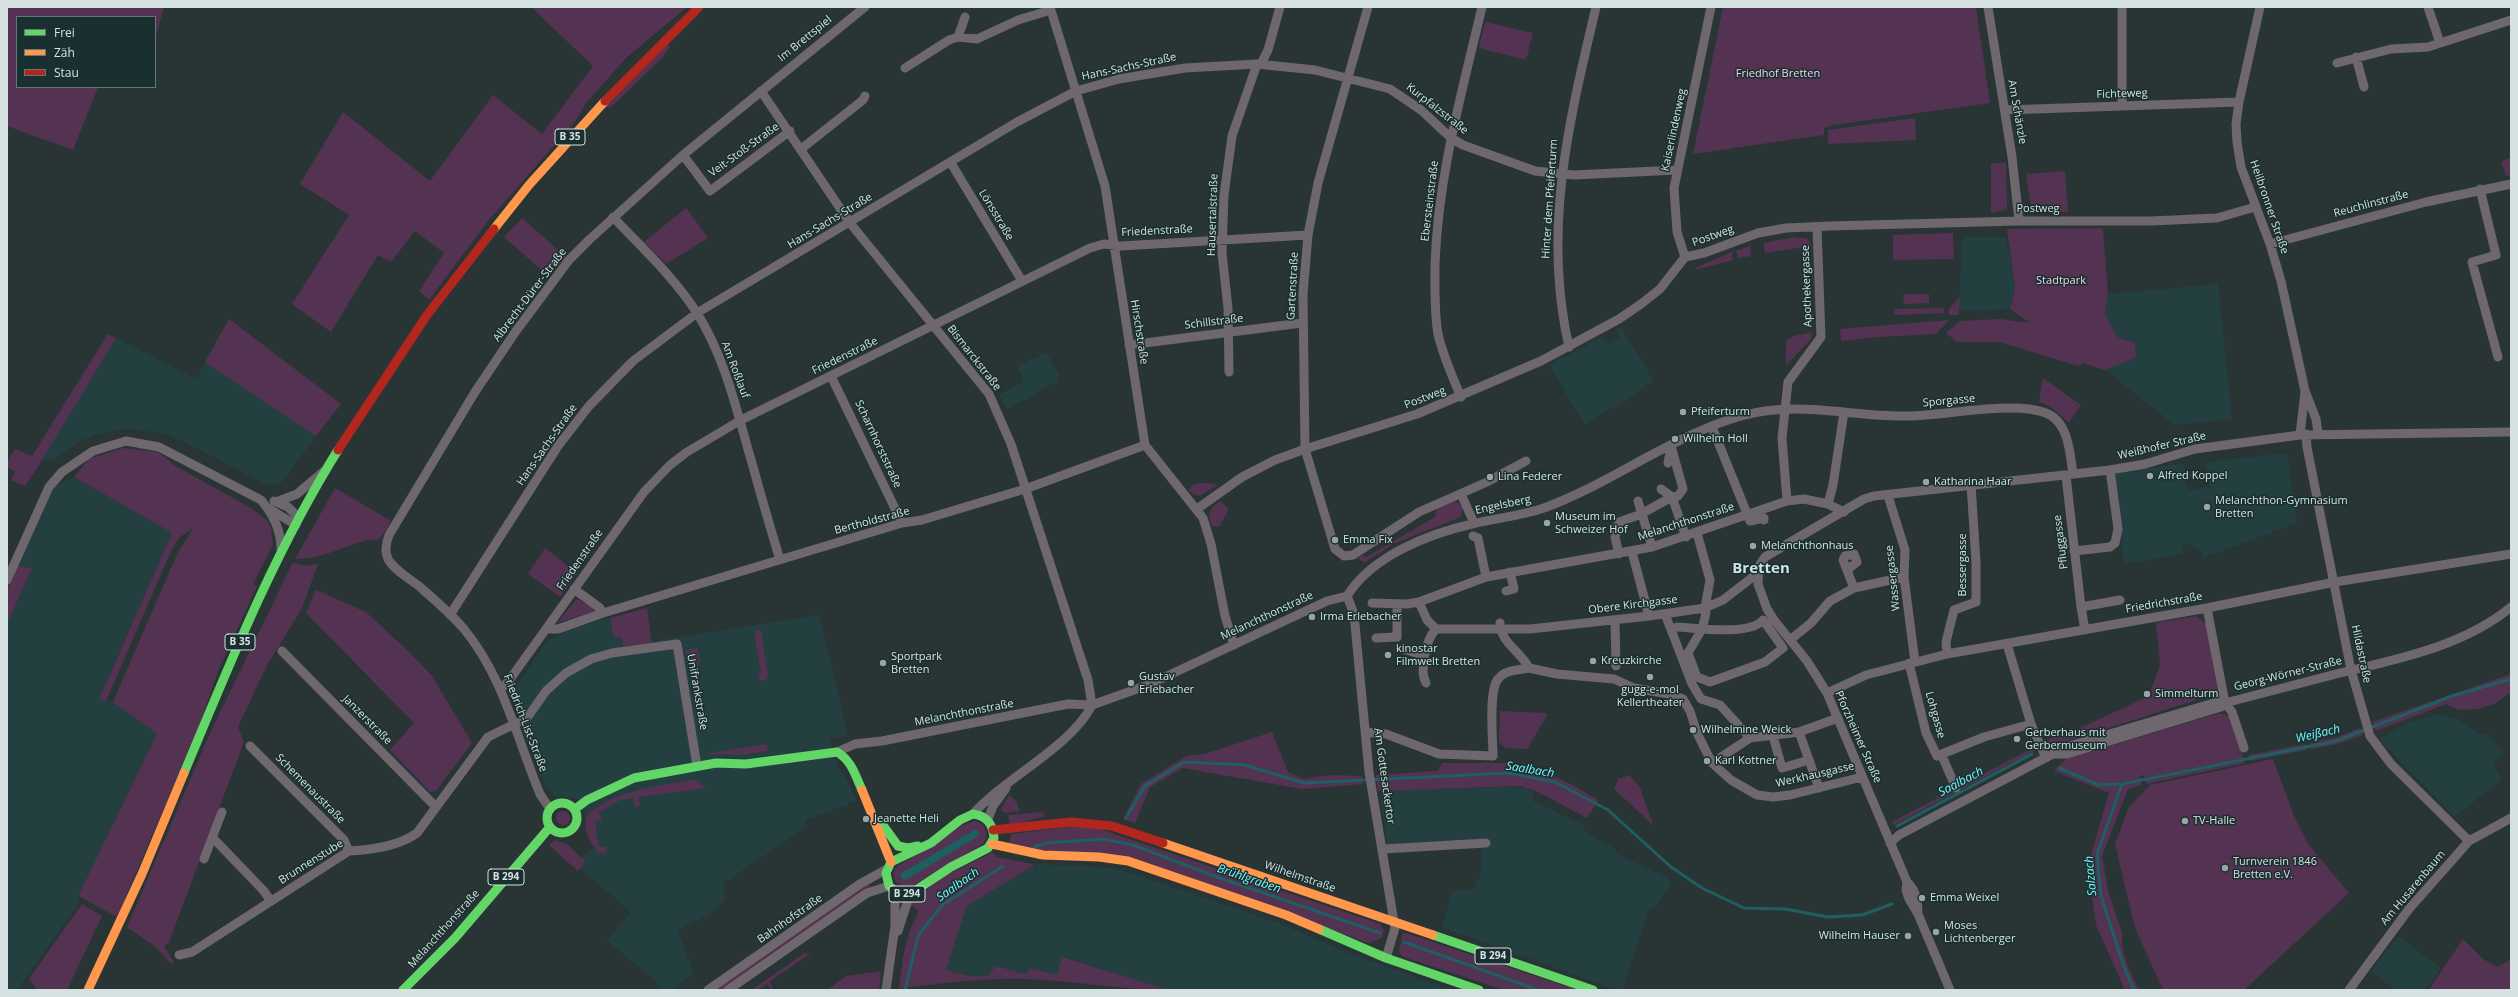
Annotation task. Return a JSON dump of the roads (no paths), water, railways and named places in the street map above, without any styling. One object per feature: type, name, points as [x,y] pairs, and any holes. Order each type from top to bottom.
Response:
[{"type":"main road","name":"B 35","points":[[88,990],[168,817],[235,653],[282,551],[329,467],[395,362],[504,214],[582,123],[699,7]]},
{"type":"main road","name":"Melanchthonstraße","points":[[575,809],[610,788],[634,778],[716,763],[746,764],[837,752]]},
{"type":"main road","name":"B 294","points":[[837,752],[852,766],[874,818],[889,866],[886,878],[892,888],[910,894],[951,867],[992,844]]},
{"type":"main road","points":[[563,803],[575,809],[576,824],[570,832],[561,834],[550,827],[547,818],[550,809],[563,803]]},
{"type":"main road","points":[[889,866],[931,843],[960,820],[973,814],[988,819],[993,830],[992,844],[1042,855],[1099,857],[1128,861],[1286,915],[1386,958],[1479,990]]},
{"type":"main road","points":[[874,818],[898,846],[908,848],[931,843]]},
{"type":"main road","name":"Wilhelmstraße","points":[[993,830],[1071,822],[1112,826],[1394,921],[1592,990]]},
{"type":"main road","name":"Melanchthonstraße","points":[[402,990],[427,968],[455,938],[550,827]]},
{"type":"street","name":"Im Brettspiel","points":[[761,91],[865,7]]},
{"type":"street","name":"Hausertalstraße","points":[[1229,372],[1229,332],[1222,253],[1224,195],[1230,148],[1243,99],[1259,64],[1268,50],[1280,7]]},
{"type":"street","name":"Gartenstraße","points":[[1368,7],[1324,157],[1308,235],[1302,323],[1305,449],[1335,549],[1344,556],[1353,555],[1420,512],[1460,494]]},
{"type":"street","name":"Ebersteinstraße","points":[[1461,397],[1442,350],[1435,313],[1434,295],[1438,215],[1451,138],[1482,7]]},
{"type":"street","name":"Hinter dem Pfeiferturm","points":[[1570,347],[1560,303],[1558,280],[1562,174],[1568,126],[1596,7]]},
{"type":"street","name":"Kaiserlindenweg","points":[[1685,257],[1677,232],[1675,210],[1677,170],[1711,7]]},
{"type":"street","name":"Am Schänzle","points":[[1988,7],[2005,110],[2019,221]]},
{"type":"street","points":[[2122,7],[2122,106]]},
{"type":"street","name":"Heilbronner Straße","points":[[2260,7],[2239,102],[2236,124],[2238,154],[2255,207],[2270,244],[2305,391],[2316,420],[2318,433]]},
{"type":"street","points":[[2428,7],[2440,43]]},
{"type":"street","points":[[905,68],[949,40],[958,37],[977,39],[1018,20],[1051,9]]},
{"type":"street","name":"Hirschstraße","points":[[1051,9],[1101,171],[1145,445],[1152,457],[1197,508],[1208,529],[1225,616],[1234,645]]},
{"type":"street","points":[[958,37],[965,17]]},
{"type":"street","points":[[2337,63],[2391,49],[2428,47],[2511,20]]},
{"type":"street","points":[[2356,57],[2364,87]]},
{"type":"street","name":"Hans-Sachs-Straße","points":[[450,615],[554,452],[581,416],[633,361],[697,313],[951,163],[1016,122],[1076,91],[1104,82],[1170,70],[1259,64],[1315,70],[1348,77]]},
{"type":"street","name":"Kurpfalzstraße","points":[[1348,77],[1379,85],[1405,98],[1451,138],[1480,153],[1512,164],[1562,174],[1677,170]]},
{"type":"street","name":"Bismarckstraße","points":[[761,91],[850,223],[989,394],[1002,420],[1025,489],[1088,680],[1092,705]]},
{"type":"street","name":"Albrecht-Dürer-Straße","points":[[391,563],[386,553],[386,544],[389,536],[475,392],[553,282],[590,239],[613,217],[683,154],[761,91]]},
{"type":"street","points":[[801,149],[863,100],[865,96]]},
{"type":"street","name":"Fichteweg","points":[[2005,110],[2239,102]]},
{"type":"street","name":"Veit-Stoß-Straße","points":[[683,154],[710,191],[790,132]]},
{"type":"street","name":"Lönsstraße","points":[[951,163],[1022,281]]},
{"type":"street","name":"Reuchlinstraße","points":[[2270,244],[2418,204],[2480,189],[2511,184]]},
{"type":"street","points":[[2480,189],[2496,255],[2472,262],[2498,356]]},
{"type":"street","name":"Postweg","points":[[1197,508],[1242,477],[1305,449],[1410,417],[1461,397],[1570,347],[1619,319],[1641,304],[1660,289],[1685,257],[1704,253],[1758,233],[1786,228],[2019,221],[2151,221],[2217,218],[2255,207]]},
{"type":"street","name":"Am Roßlauf","points":[[613,217],[665,272],[697,313],[720,359],[742,420],[780,560]]},
{"type":"street","name":"Apothekergasse","points":[[1787,501],[1783,457],[1785,408],[1789,379],[1818,344],[1820,338],[1817,227]]},
{"type":"street","name":"Friedenstraße","points":[[500,688],[508,682],[644,492],[670,465],[693,448],[742,420],[1090,248],[1104,244],[1113,245],[1308,235]]},
{"type":"street","name":"Schillstraße","points":[[1129,345],[1302,323]]},
{"type":"street","name":"Scharnhorststraße","points":[[831,376],[902,523]]},
{"type":"street","name":"Heilbronner Straße","points":[[2303,434],[2305,391]]},
{"type":"street","name":"Sporgasse","points":[[1785,408],[1907,416],[1995,409],[2047,414],[2056,421],[2064,431],[2069,447],[2069,475]]},
{"type":"street","name":"Engelsberg","points":[[1347,596],[1354,584],[1368,572],[1394,555],[1430,537],[1474,523],[1524,514],[1555,504],[1712,426],[1740,416],[1785,408]]},
{"type":"street","points":[[1828,504],[1833,486],[1844,412]]},
{"type":"street","points":[[1712,426],[1750,521],[1764,518],[1764,520]]},
{"type":"street","name":"Weißhofer Straße","points":[[1844,512],[1869,497],[1971,484],[1978,486],[2110,470],[2145,464],[2195,449],[2303,434],[2511,432]]},
{"type":"street","name":"Hildastraße","points":[[2303,434],[2335,582],[2351,670],[2365,723],[2370,736],[2391,764],[2469,841]]},
{"type":"street","points":[[7,580],[49,487],[62,472],[93,451],[126,441],[159,447],[261,500],[276,502],[288,507],[298,521]]},
{"type":"street","name":"Bertholdstraße","points":[[546,629],[558,629],[603,613],[902,523],[922,520],[1025,489],[1145,445]]},
{"type":"street","points":[[1668,462],[1671,446]]},
{"type":"street","points":[[1619,554],[1615,537],[1618,520],[1640,514],[1682,493],[1683,483],[1671,446]]},
{"type":"street","points":[[1474,523],[1460,494],[1526,461]]},
{"type":"street","points":[[276,502],[297,494],[329,467]]},
{"type":"street","points":[[2074,551],[2110,547],[2115,543],[2118,529],[2110,470]]},
{"type":"street","name":"Pfluggasse","points":[[2069,475],[2074,551],[2085,630]]},
{"type":"street","name":"Bessergasse","points":[[1947,654],[1946,642],[1954,610],[1976,602],[1974,515],[1971,484]]},
{"type":"street","points":[[1661,489],[1672,497],[1686,537]]},
{"type":"street","name":"Wassergasse","points":[[1890,494],[1889,499],[1905,550],[1904,576],[1912,662]]},
{"type":"street","name":"Melanchthonstraße","points":[[1372,603],[1397,604],[1419,602],[1486,577],[1632,552],[1686,537],[1787,501],[1804,499],[1828,504],[1844,512]]},
{"type":"street","points":[[261,500],[268,508],[280,531],[282,551]]},
{"type":"street","points":[[1636,503],[1652,547]]},
{"type":"street","points":[[268,508],[298,521]]},
{"type":"street","points":[[1758,573],[1765,557],[1844,512]]},
{"type":"street","points":[[1677,627],[1702,629],[1746,629],[1757,626],[1763,620],[1783,648],[1765,662],[1710,682],[1697,677],[1688,653],[1702,629],[1710,580],[1697,533]]},
{"type":"street","points":[[1473,536],[1478,538],[1486,577]]},
{"type":"street","points":[[1632,552],[1649,616]]},
{"type":"street","name":"Friedrichstraße","points":[[1827,693],[1866,675],[1947,654],[2207,608],[2335,582],[2511,554]]},
{"type":"street","name":"Friedrich-List-Straße","points":[[391,563],[450,615],[476,645],[500,688],[540,794],[550,809]]},
{"type":"street","points":[[1847,570],[1854,588]]},
{"type":"street","points":[[1506,592],[1514,589],[1510,572]]},
{"type":"street","name":"Obere Kirchgasse","points":[[1434,633],[1500,626],[1530,629],[1706,610],[1723,600],[1758,573]]},
{"type":"street","name":"Pforzheimer Straße","points":[[1758,573],[1758,584],[1767,609],[1807,661],[1827,693],[1907,882],[1912,887],[1916,896],[1918,914],[1950,990]]},
{"type":"street","points":[[1790,640],[1811,623],[1830,601],[1854,588],[1904,576]]},
{"type":"street","points":[[574,589],[600,608],[603,613]]},
{"type":"street","name":"Melanchthonstraße","points":[[837,752],[855,744],[882,742],[1068,704],[1092,705],[1155,682],[1327,602],[1347,596]]},
{"type":"street","name":"Am Gottesackertor","points":[[1347,596],[1354,614],[1370,772],[1395,928],[1386,958]]},
{"type":"street","points":[[2081,607],[2120,600]]},
{"type":"street","points":[[1419,602],[1434,633],[1423,655],[1426,683]]},
{"type":"street","points":[[1397,604],[1402,645]]},
{"type":"street","name":"Georg-Wörner-Straße","points":[[1890,843],[1899,835],[2050,756],[2067,754],[2140,732],[2221,707],[2225,703],[2410,655],[2461,637],[2500,616],[2511,607]]},
{"type":"street","points":[[2207,608],[2225,703],[2232,712],[2244,748]]},
{"type":"street","points":[[1666,614],[1692,684],[1702,699],[1720,705],[1750,738]]},
{"type":"street","points":[[1615,620],[1616,666]]},
{"type":"street","points":[[1500,626],[1506,641],[1523,656],[1529,668]]},
{"type":"street","points":[[1757,626],[1760,635]]},
{"type":"street","points":[[1376,638],[1402,645],[1423,655]]},
{"type":"street","name":"Unifrankstraße","points":[[512,723],[527,718],[546,691],[566,672],[591,659],[612,653],[677,644],[697,766]]},
{"type":"street","points":[[2007,644],[2031,724],[2050,756]]},
{"type":"street","name":"Janzerstraße","points":[[282,650],[435,806]]},
{"type":"street","name":"Lohgasse","points":[[1912,662],[1926,733],[1934,753],[1937,756],[1942,756],[1956,788]]},
{"type":"street","points":[[1365,732],[1386,734],[1439,754],[1493,756],[1493,692],[1497,680],[1505,674],[1529,668],[1570,676],[1605,678],[1634,688],[1669,694],[1683,699],[1690,710],[1697,732],[1712,763],[1750,738],[1799,732],[1838,718]]},
{"type":"street","points":[[1690,710],[1702,699]]},
{"type":"street","points":[[973,814],[984,801],[1078,727],[1092,705]]},
{"type":"street","name":"Brunnenstube","points":[[179,955],[192,952],[349,851],[409,839],[417,833],[435,806],[488,737],[512,723]]},
{"type":"street","points":[[1942,756],[1984,737],[2031,724]]},
{"type":"street","points":[[1799,732],[1818,788]]},
{"type":"street","points":[[1773,736],[1782,768],[1809,760]]},
{"type":"street","name":"Schemenaustraße","points":[[250,746],[344,840],[349,851]]},
{"type":"street","name":"Werkhausgasse","points":[[1712,763],[1731,780],[1757,795],[1773,797],[1790,795],[1862,777]]},
{"type":"street","points":[[988,819],[993,806],[1012,780]]},
{"type":"street","points":[[204,859],[222,812]]},
{"type":"street","name":"Am Husarenbaum","points":[[2349,990],[2409,908],[2469,841],[2511,818]]},
{"type":"street","points":[[212,838],[263,890],[271,902]]},
{"type":"street","points":[[1383,849],[1486,843]]},
{"type":"street","name":"Bahnhofstraße","points":[[708,990],[860,884],[889,866]]},
{"type":"street","points":[[886,990],[892,947],[892,888]]},
{"type":"street","name":"Bahnhofstraße","points":[[728,990],[867,893],[892,888]]},
{"type":"street","points":[[892,947],[910,894]]},
{"type":"water","points":[[976,829],[980,835],[904,881],[900,874]]},
{"type":"waterway","name":"Weißach","points":[[2059,768],[2099,785],[2122,784],[2336,741],[2452,696],[2511,679]]},
{"type":"waterway","name":"Saalbach","points":[[1897,826],[2032,754]]},
{"type":"waterway","name":"Saalbach","points":[[1126,818],[1145,786],[1184,762],[1245,765],[1304,783],[1508,773],[1555,782],[1608,810],[1671,867],[1702,888],[1744,908],[1785,909],[1828,917],[1862,915],[1892,904]]},
{"type":"waterway","name":"Salzach","points":[[2122,784],[2097,854],[2101,896],[2124,967],[2134,990]]},
{"type":"waterway","name":"Brühlgraben","points":[[1034,847],[1047,843],[1103,839],[1133,845],[1217,877],[1380,933]]},
{"type":"waterway","name":"Saalbach","points":[[905,990],[918,936],[941,906],[1003,866]]},
{"type":"waterway","name":"Brühlgraben","points":[[1404,942],[1538,990]]},
{"type":"place","name":"Pfeiferturm","points":[[1683,412]]},
{"type":"place","name":"Wilhelm Holl","points":[[1675,439]]},
{"type":"place","name":"Alfred Koppel","points":[[2150,476]]},
{"type":"place","name":"Lina Federer","points":[[1490,477]]},
{"type":"place","name":"Katharina Haar","points":[[1926,482]]},
{"type":"place","name":"Melanchthon-Gymnasium Bretten","points":[[2207,507]]},
{"type":"place","name":"Museum im Schweizer Hof","points":[[1547,523]]},
{"type":"place","name":"Emma Fix","points":[[1335,540]]},
{"type":"place","name":"Melanchthonhaus","points":[[1753,546]]},
{"type":"place","name":"Irma Erlebacher","points":[[1312,617]]},
{"type":"place","name":"kinostar Filmwelt Bretten","points":[[1388,655]]},
{"type":"place","name":"Kreuzkirche","points":[[1593,661]]},
{"type":"place","name":"Sportpark Bretten","points":[[883,663]]},
{"type":"place","name":"gugg-e-mol Kellertheater","points":[[1650,677]]},
{"type":"place","name":"Gustav Erlebacher","points":[[1131,683]]},
{"type":"place","name":"Simmelturm","points":[[2147,694]]},
{"type":"place","name":"Wilhelmine Weick","points":[[1693,730]]},
{"type":"place","name":"Gerberhaus mit Gerbermuseum","points":[[2017,739]]},
{"type":"place","name":"Karl Kottner","points":[[1707,761]]},
{"type":"place","name":"Jeanette Heli","points":[[866,819]]},
{"type":"place","name":"TV-Halle","points":[[2185,821]]},
{"type":"place","name":"Turnverein 1846 Bretten e.V.","points":[[2225,868]]},
{"type":"place","name":"Emma Weixel","points":[[1922,898]]},
{"type":"place","name":"Moses Lichtenberger","points":[[1936,932]]},
{"type":"place","name":"Wilhelm Hauser","points":[[1908,936]]},
{"type":"district","name":"Bretten","points":[[1761,569]]},
{"type":"park label","name":"Friedhof Bretten","points":[[1778,74]]},
{"type":"park label","name":"Stadtpark","points":[[2061,281]]}]
